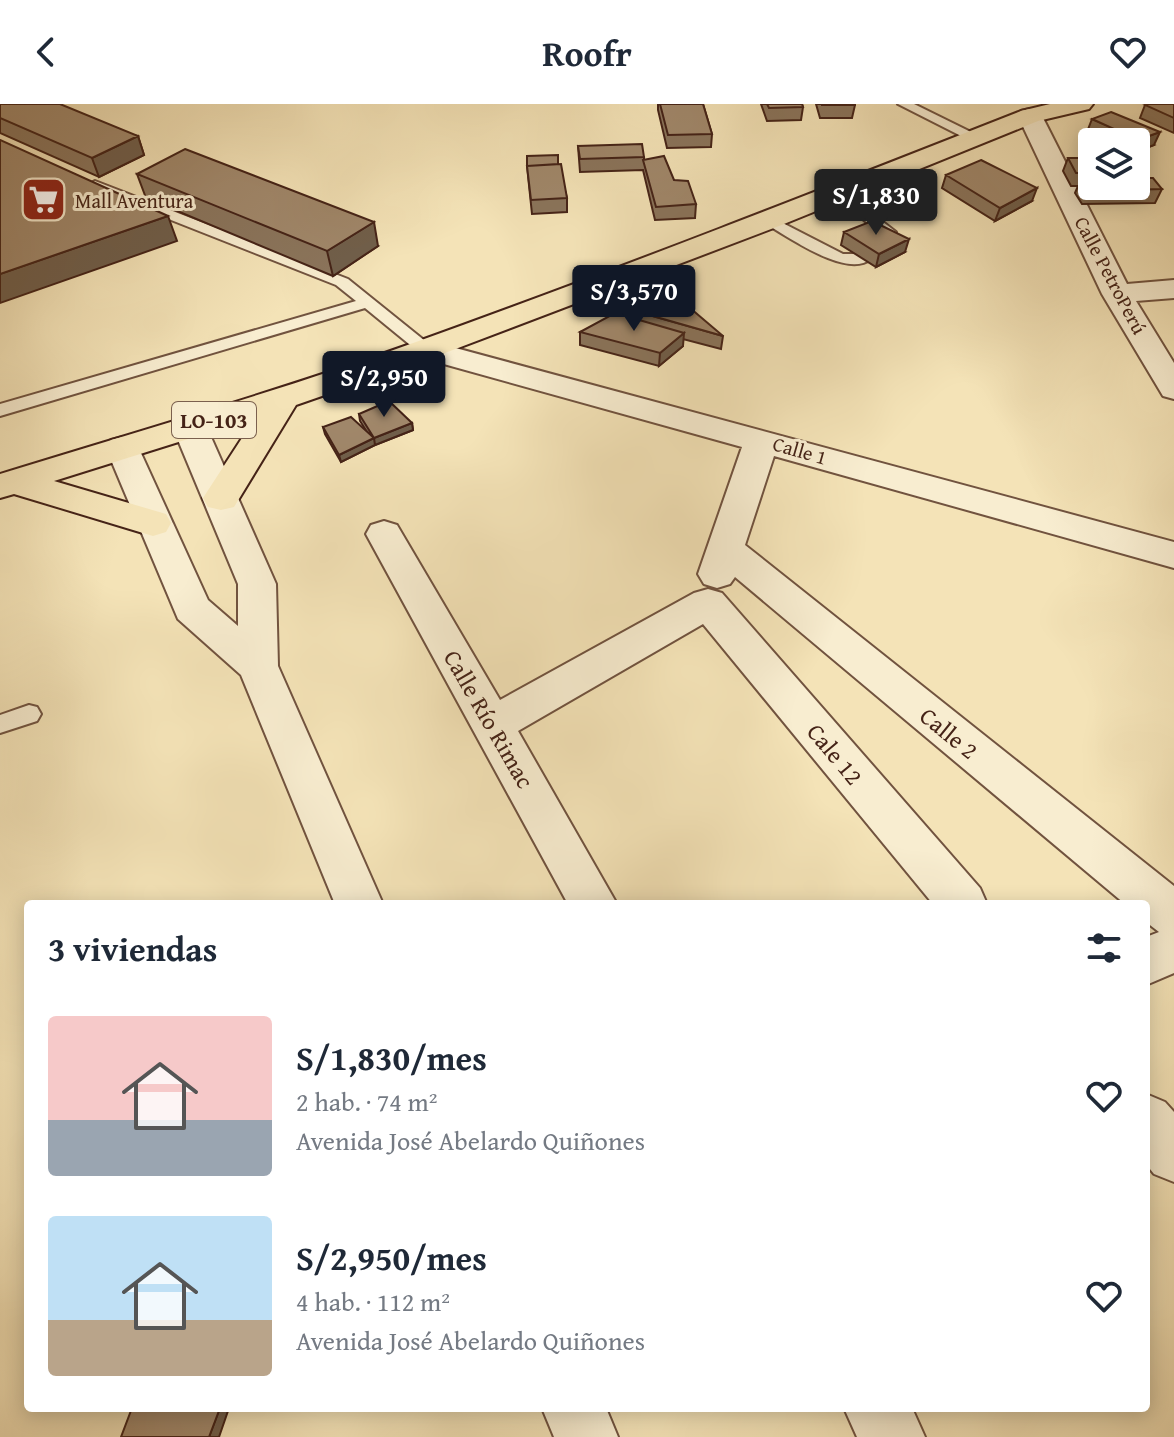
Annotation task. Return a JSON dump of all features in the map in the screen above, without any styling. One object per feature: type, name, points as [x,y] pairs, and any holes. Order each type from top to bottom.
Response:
[{"type":"main road","name":"LO-103","points":[[7,484],[284,398],[426,349],[769,220],[1037,110],[1081,104]]},
{"type":"main road","points":[[221,498],[284,398]]},
{"type":"main road","points":[[7,484],[153,523]]},
{"type":"street","name":"Calle PetroPerú","points":[[1037,110],[1117,294],[1174,389]]},
{"type":"street","points":[[1117,294],[1174,289]]},
{"type":"street","name":"Calle 1","points":[[426,349],[762,439],[1174,555]]},
{"type":"street","points":[[190,428],[257,584],[258,666],[357,900]]},
{"type":"street","points":[[493,724],[708,603],[762,439]]},
{"type":"street","points":[[123,448],[192,609],[258,666]]},
{"type":"street","name":"Calle Río Rimac","points":[[384,534],[591,900]]},
{"type":"street","name":"Calle 2","points":[[726,549],[1174,915]]},
{"type":"street","name":"Cale 12","points":[[708,603],[960,900]]},
{"type":"street","points":[[1150,959],[1174,949]]},
{"type":"street","points":[[1150,1126],[1174,1154]]},
{"type":"street","points":[[576,1412],[586,1437]]},
{"type":"street","points":[[878,1412],[893,1437]]},
{"type":"lane","points":[[904,104],[974,137]]},
{"type":"lane","points":[[74,177],[342,282],[426,349]]},
{"type":"lane","points":[[839,192],[891,235],[890,245]]},
{"type":"lane","points":[[769,220],[840,259],[863,259]]},
{"type":"lane","points":[[0,410],[369,302]]},
{"type":"lane","points":[[0,724],[29,714]]},
{"type":"building","points":[[0,104],[60,104],[138,136],[92,158],[0,118]]},
{"type":"building","points":[[660,104],[703,104],[712,134],[668,135]]},
{"type":"building","points":[[767,104],[802,104],[803,107],[769,108]]},
{"type":"building","points":[[1174,104],[1174,118],[1145,105]]},
{"type":"building","points":[[1111,112],[1160,132],[1150,136],[1150,128],[1112,128],[1092,119]]},
{"type":"building","name":"Mall Aventura","points":[[0,140],[168,216],[0,274]]},
{"type":"building","points":[[642,144],[644,157],[580,159],[578,146]]},
{"type":"building","points":[[185,149],[374,222],[327,251],[137,174]]},
{"type":"building","points":[[558,155],[558,164],[527,166],[527,156]]},
{"type":"building","points":[[664,156],[674,180],[688,181],[696,204],[656,207],[643,160]]},
{"type":"building","points":[[1068,158],[1078,158],[1076,173]]},
{"type":"building","points":[[981,160],[1037,188],[1000,208],[946,175]]},
{"type":"building","points":[[561,164],[567,198],[531,200],[527,166]]},
{"type":"building","points":[[1150,178],[1153,178],[1162,189],[1150,189]]},
{"type":"building","points":[[872,221],[909,239],[879,254],[844,232]]},
{"type":"building","points":[[670,291],[723,336],[628,309]]},
{"type":"building","points":[[615,313],[684,333],[660,353],[580,332]]},
{"type":"building","points":[[389,401],[412,423],[374,438],[359,414]]},
{"type":"building","points":[[351,417],[374,438],[339,455],[323,427]]},
{"type":"building","points":[[130,1412],[218,1412],[209,1437],[121,1437]]},
{"type":"place","name":"Mall Aventura","points":[[44,200]]}]
